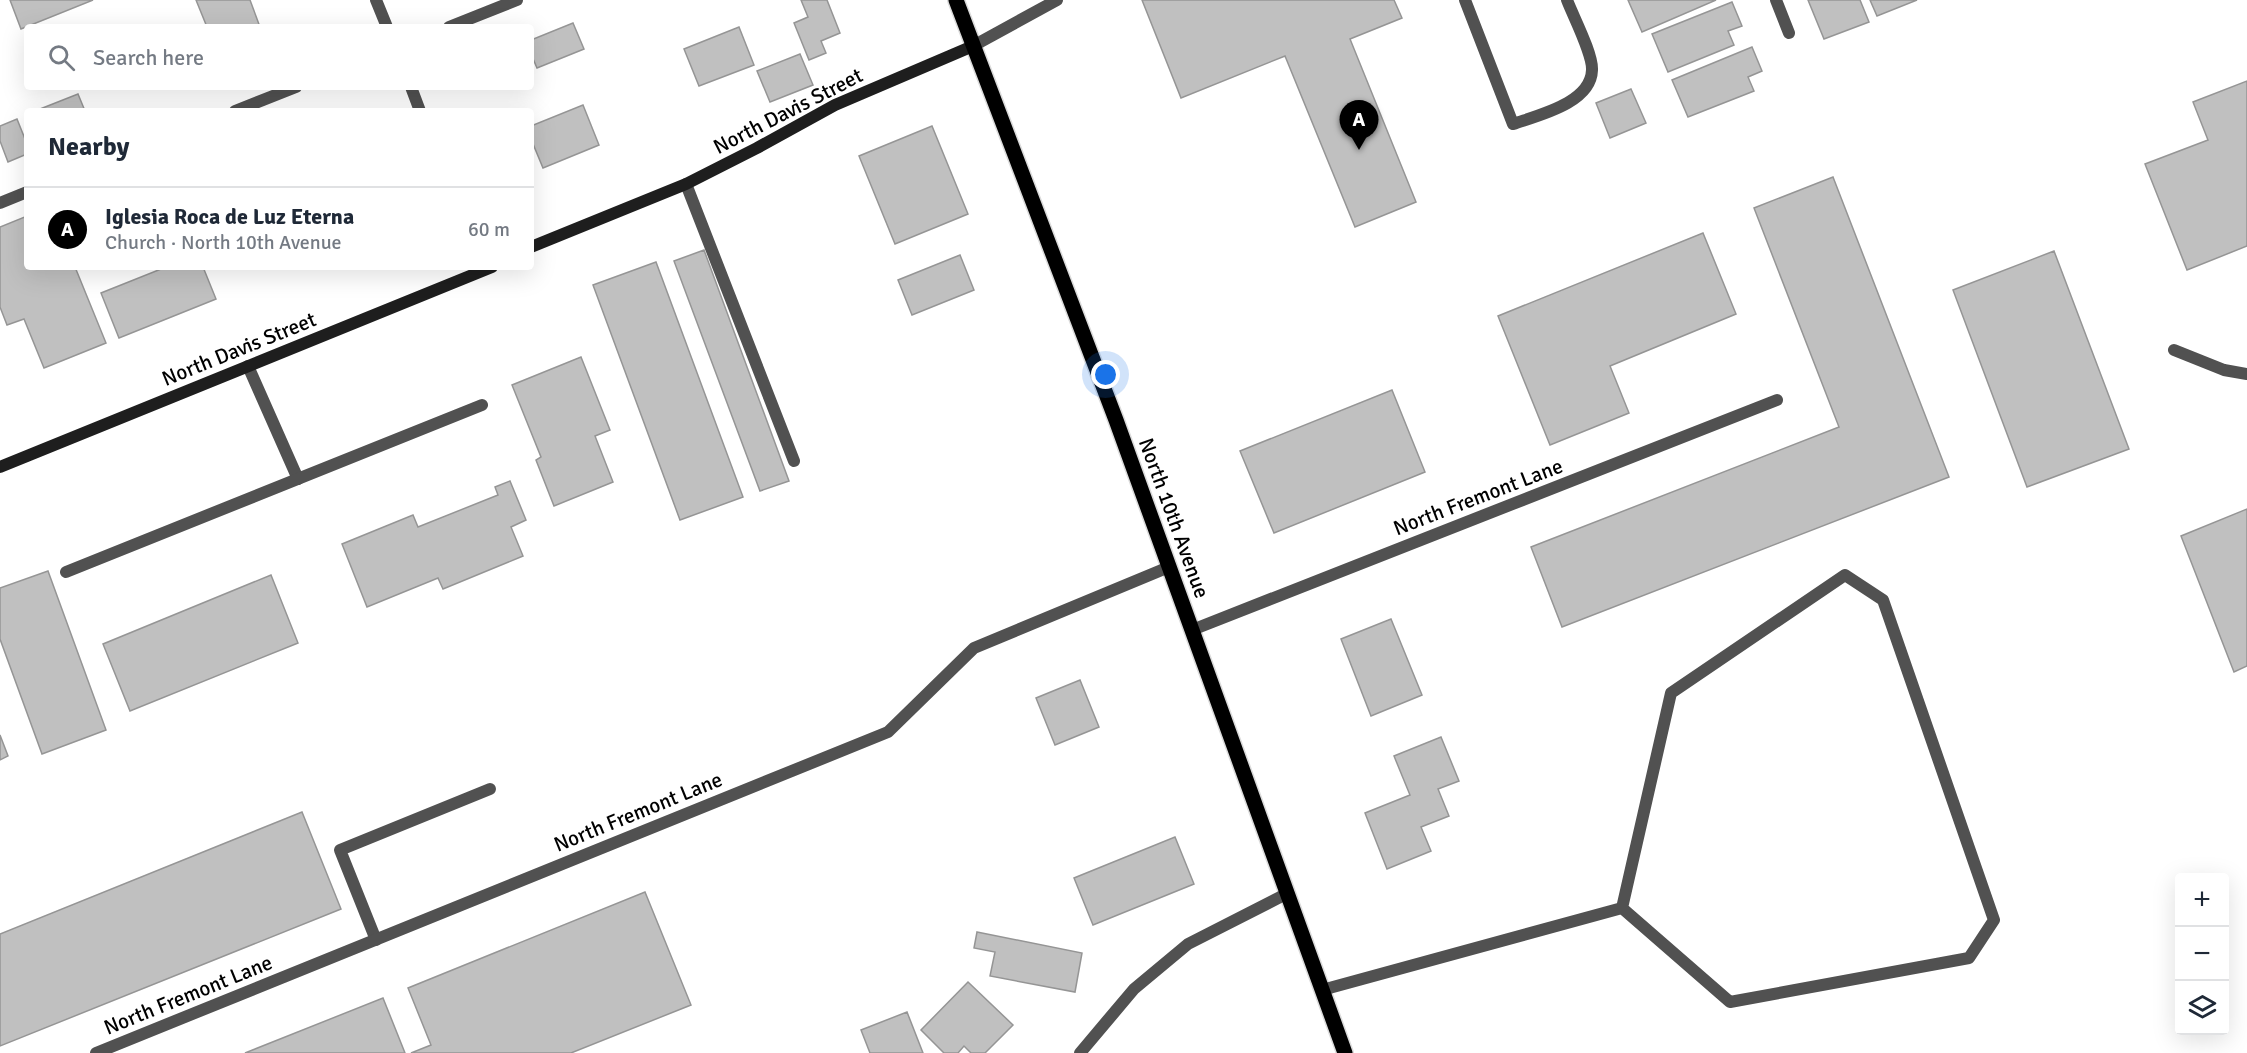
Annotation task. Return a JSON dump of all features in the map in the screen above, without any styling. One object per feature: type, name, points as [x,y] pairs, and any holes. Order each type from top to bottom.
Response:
[{"type":"main road","name":"North 10th Avenue","points":[[956,0],[1079,321],[1345,1053]]},
{"type":"street","points":[[376,0],[386,24]]},
{"type":"street","points":[[457,24],[517,0]]},
{"type":"street","name":"North Davis Street","points":[[534,246],[686,184],[835,105],[973,46],[1058,0]]},
{"type":"street","points":[[1465,0],[1513,124],[1571,102],[1586,88],[1592,71],[1591,60],[1567,0]]},
{"type":"street","points":[[1776,0],[1789,33]]},
{"type":"street","points":[[243,108],[288,90]]},
{"type":"street","points":[[412,90],[419,108]]},
{"type":"street","points":[[686,184],[794,461]]},
{"type":"street","points":[[0,203],[24,193]]},
{"type":"street","name":"North Davis Street","points":[[0,467],[481,270]]},
{"type":"street","points":[[2174,350],[2224,370],[2247,375]]},
{"type":"street","points":[[248,366],[298,479]]},
{"type":"street","name":"North Fremont Lane","points":[[1192,630],[1777,400]]},
{"type":"street","points":[[66,572],[482,405]]},
{"type":"street","name":"North Fremont Lane","points":[[96,1053],[888,732],[974,648],[1169,567]]},
{"type":"street","points":[[1845,574],[1883,600],[1994,920],[1969,958],[1730,1002],[1622,908],[1671,693],[1845,574]]},
{"type":"street","points":[[376,940],[340,850],[490,789]]},
{"type":"street","points":[[1080,1053],[1134,989],[1188,944],[1288,893]]},
{"type":"street","points":[[1323,990],[1622,908]]},
{"type":"building","points":[[10,0],[93,0],[33,24],[24,24],[24,28],[21,29]]},
{"type":"building","points":[[196,0],[250,0],[259,24],[206,24]]},
{"type":"building","points":[[801,0],[827,0],[840,33],[821,41],[826,53],[809,60],[794,23],[808,17]]},
{"type":"building","points":[[1142,0],[1394,0],[1402,18],[1350,39],[1416,202],[1355,227],[1285,56],[1181,98]]},
{"type":"building","points":[[1628,0],[1716,0],[1642,32]]},
{"type":"building","points":[[1808,0],[1860,0],[1869,22],[1824,39]]},
{"type":"building","points":[[1870,0],[1917,0],[1877,16]]},
{"type":"building","points":[[1732,2],[1742,26],[1728,31],[1734,45],[1668,72],[1652,34]]},
{"type":"building","points":[[573,23],[584,49],[537,68],[534,61],[534,39]]},
{"type":"building","points":[[739,27],[754,65],[699,86],[684,49]]},
{"type":"building","points":[[1752,47],[1762,71],[1748,77],[1754,91],[1688,117],[1672,80]]},
{"type":"building","points":[[800,54],[813,85],[770,102],[757,71]]},
{"type":"building","points":[[2247,81],[2247,246],[2187,270],[2145,164],[2208,140],[2193,102]]},
{"type":"building","points":[[1631,89],[1646,123],[1610,138],[1596,103]]},
{"type":"building","points":[[78,94],[84,108],[43,108]]},
{"type":"building","points":[[583,105],[599,145],[543,168],[534,146],[534,125]]},
{"type":"building","points":[[17,119],[24,136],[24,155],[8,162],[0,141],[0,126]]},
{"type":"building","points":[[932,126],[968,214],[895,244],[859,156]]},
{"type":"building","points":[[1833,177],[1949,477],[1562,627],[1531,547],[1839,427],[1754,208]]},
{"type":"building","points":[[24,217],[24,270],[76,270],[106,343],[44,368],[24,319],[7,325],[0,307],[0,227]]},
{"type":"building","points":[[1703,233],[1736,314],[1610,366],[1629,413],[1550,445],[1498,316]]},
{"type":"building","points":[[704,250],[789,481],[760,491],[674,261]]},
{"type":"building","points":[[2054,251],[2129,449],[2027,487],[1953,290]]},
{"type":"building","points":[[960,255],[974,290],[912,315],[898,280]]},
{"type":"building","points":[[656,262],[743,497],[680,520],[593,285]]},
{"type":"building","points":[[158,270],[204,270],[216,299],[119,338],[101,293]]},
{"type":"building","points":[[581,357],[610,430],[595,436],[613,482],[554,506],[536,460],[541,457],[512,385]]},
{"type":"building","points":[[1392,390],[1425,472],[1274,533],[1240,451]]},
{"type":"building","points":[[510,481],[526,520],[511,527],[523,556],[443,589],[438,578],[367,607],[342,544],[413,515],[418,527],[498,495],[495,487]]},
{"type":"building","points":[[2247,509],[2247,666],[2234,672],[2181,536]]},
{"type":"building","points":[[48,571],[106,730],[42,754],[0,639],[0,588]]},
{"type":"building","points":[[271,575],[298,643],[130,711],[103,644]]},
{"type":"building","points":[[1391,619],[1422,695],[1371,716],[1341,639]]},
{"type":"building","points":[[1080,680],[1099,727],[1055,745],[1036,698]]},
{"type":"building","points":[[0,735],[8,756],[0,760]]},
{"type":"building","points":[[1441,737],[1459,781],[1438,789],[1449,816],[1421,827],[1431,851],[1387,869],[1365,813],[1410,795],[1394,756]]},
{"type":"building","points":[[302,812],[341,909],[0,1046],[0,934]]},
{"type":"building","points":[[1175,837],[1194,884],[1093,925],[1074,878]]},
{"type":"building","points":[[645,892],[691,1005],[571,1053],[411,1053],[431,1045],[408,988]]},
{"type":"building","points":[[977,932],[1082,953],[1075,992],[990,976],[995,952],[974,948]]},
{"type":"building","points":[[968,982],[1013,1025],[985,1053],[971,1053],[964,1046],[958,1053],[944,1053],[921,1030]]},
{"type":"building","points":[[383,998],[405,1053],[245,1053]]},
{"type":"building","points":[[907,1012],[923,1053],[870,1053],[861,1030]]},
{"type":"place","name":"Iglesia Roca de Luz Eterna","points":[[1359,150]]}]
